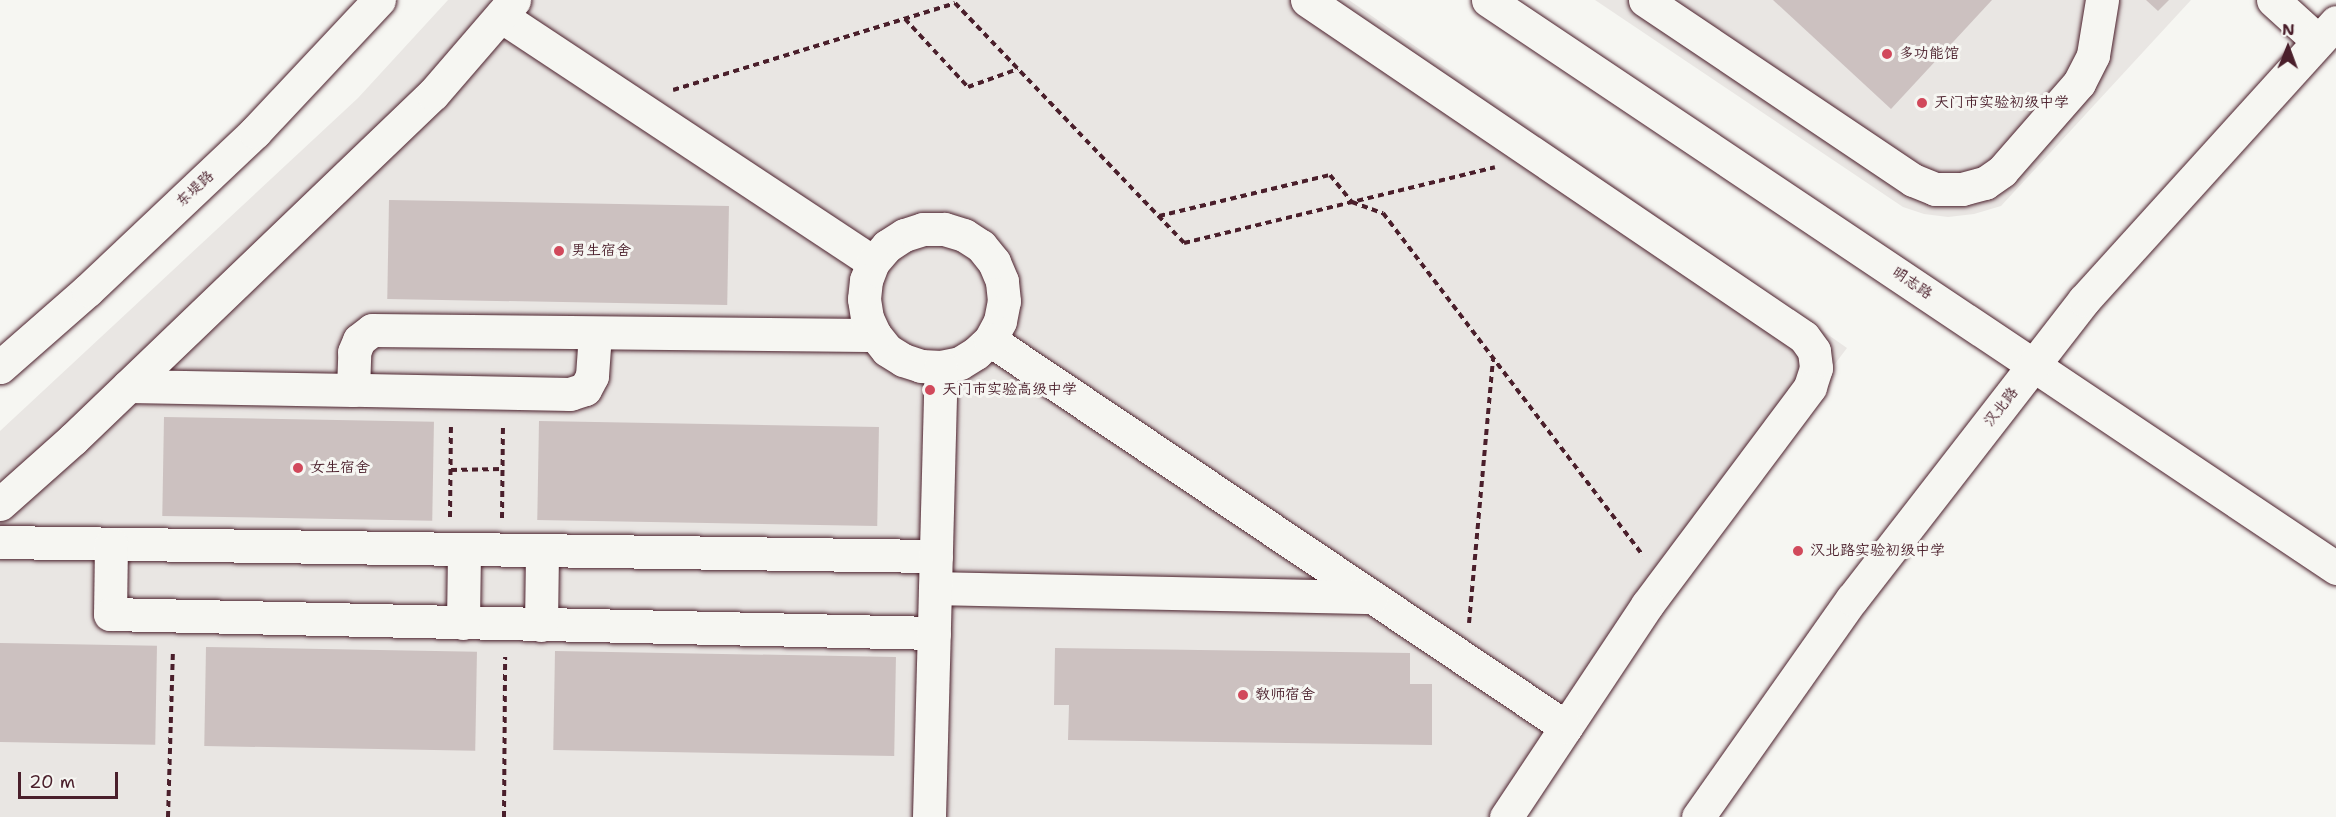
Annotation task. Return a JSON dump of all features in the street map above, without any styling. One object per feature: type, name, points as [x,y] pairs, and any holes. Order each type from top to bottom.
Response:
[{"type":"street","name":"东堤路","points":[[0,367],[88,290],[255,132],[380,0]]},
{"type":"street","name":"明志路","points":[[1488,0],[2336,568]]},
{"type":"street","points":[[1645,0],[1913,180],[1935,189],[1962,189],[1985,183],[2002,171],[2079,83],[2093,55],[2102,0]]},
{"type":"street","points":[[2273,0],[2327,31]]},
{"type":"street","points":[[1314,2],[1804,337],[1814,351],[1816,368],[1810,387],[1663,583],[1506,817]]},
{"type":"street","points":[[0,504],[128,386],[432,94],[508,8],[632,102],[873,262]]},
{"type":"street","name":"汉北路","points":[[1698,817],[1852,599],[2084,300],[2327,31]]},
{"type":"street","points":[[923,229],[954,232],[981,246],[998,271],[1004,301],[1000,321],[990,340],[960,363],[941,367],[921,366],[903,360],[887,350],[875,335],[867,318],[864,299],[866,280],[873,262],[887,246],[904,235],[923,229]]},
{"type":"street","points":[[353,390],[354,352],[359,340],[372,330],[875,335]]},
{"type":"street","points":[[128,386],[570,394],[585,389],[592,376],[595,333]]},
{"type":"street","points":[[990,340],[1566,727]]},
{"type":"street","points":[[929,817],[941,367]]},
{"type":"street","points":[[0,542],[542,551],[1372,597]]},
{"type":"street","points":[[111,544],[110,614],[934,633]]},
{"type":"street","points":[[457,549],[463,623]]},
{"type":"street","points":[[541,625],[542,551]]},
{"type":"path","points":[[632,102],[955,2],[1184,243],[1538,156]]},
{"type":"path","points":[[905,19],[968,87],[1018,69]]},
{"type":"path","points":[[1158,216],[1330,175],[1352,202],[1383,213],[1663,583]]},
{"type":"path","points":[[1466,660],[1493,358]]},
{"type":"path","points":[[452,392],[451,470],[457,549]]},
{"type":"path","points":[[502,550],[503,393]]},
{"type":"path","points":[[451,470],[502,469]]},
{"type":"path","points":[[168,817],[174,616]]},
{"type":"path","points":[[504,817],[506,623]]},
{"type":"shaded area","name":"天门市实验高级中学","points":[[448,0],[1349,0],[1847,348],[1677,572],[1511,817],[0,817],[0,431],[358,98]]},
{"type":"shaded area","name":"天门市实验初级中学","points":[[1595,0],[2191,0],[2001,206],[1974,214],[1948,217],[1924,214],[1903,207]]},
{"type":"building","name":"多功能馆","points":[[1773,0],[1992,0],[1891,109]]},
{"type":"building","points":[[2146,0],[2169,0],[2158,11]]},
{"type":"building","name":"男生宿舍","points":[[389,200],[729,206],[727,305],[387,299]]},
{"type":"building","name":"女生宿舍","points":[[164,417],[434,422],[432,521],[162,516]]},
{"type":"building","points":[[539,421],[879,427],[877,526],[537,520]]},
{"type":"building","points":[[0,643],[157,646],[155,745],[0,742]]},
{"type":"building","points":[[206,647],[477,652],[475,751],[204,746]]},
{"type":"building","name":"教师宿舍","points":[[1055,648],[1410,653],[1410,684],[1432,684],[1432,745],[1068,740],[1069,705],[1054,705]]},
{"type":"building","points":[[555,651],[896,657],[894,756],[553,750]]},
{"type":"place","name":"多功能馆","points":[[1887,54]]},
{"type":"place","name":"天门市实验初级中学","points":[[1922,103]]},
{"type":"place","name":"男生宿舍","points":[[559,251]]},
{"type":"place","name":"天门市实验高级中学","points":[[930,390]]},
{"type":"place","name":"女生宿舍","points":[[298,468]]},
{"type":"place","name":"汉北路实验初级中学","points":[[1798,551]]},
{"type":"place","name":"教师宿舍","points":[[1243,695]]}]
